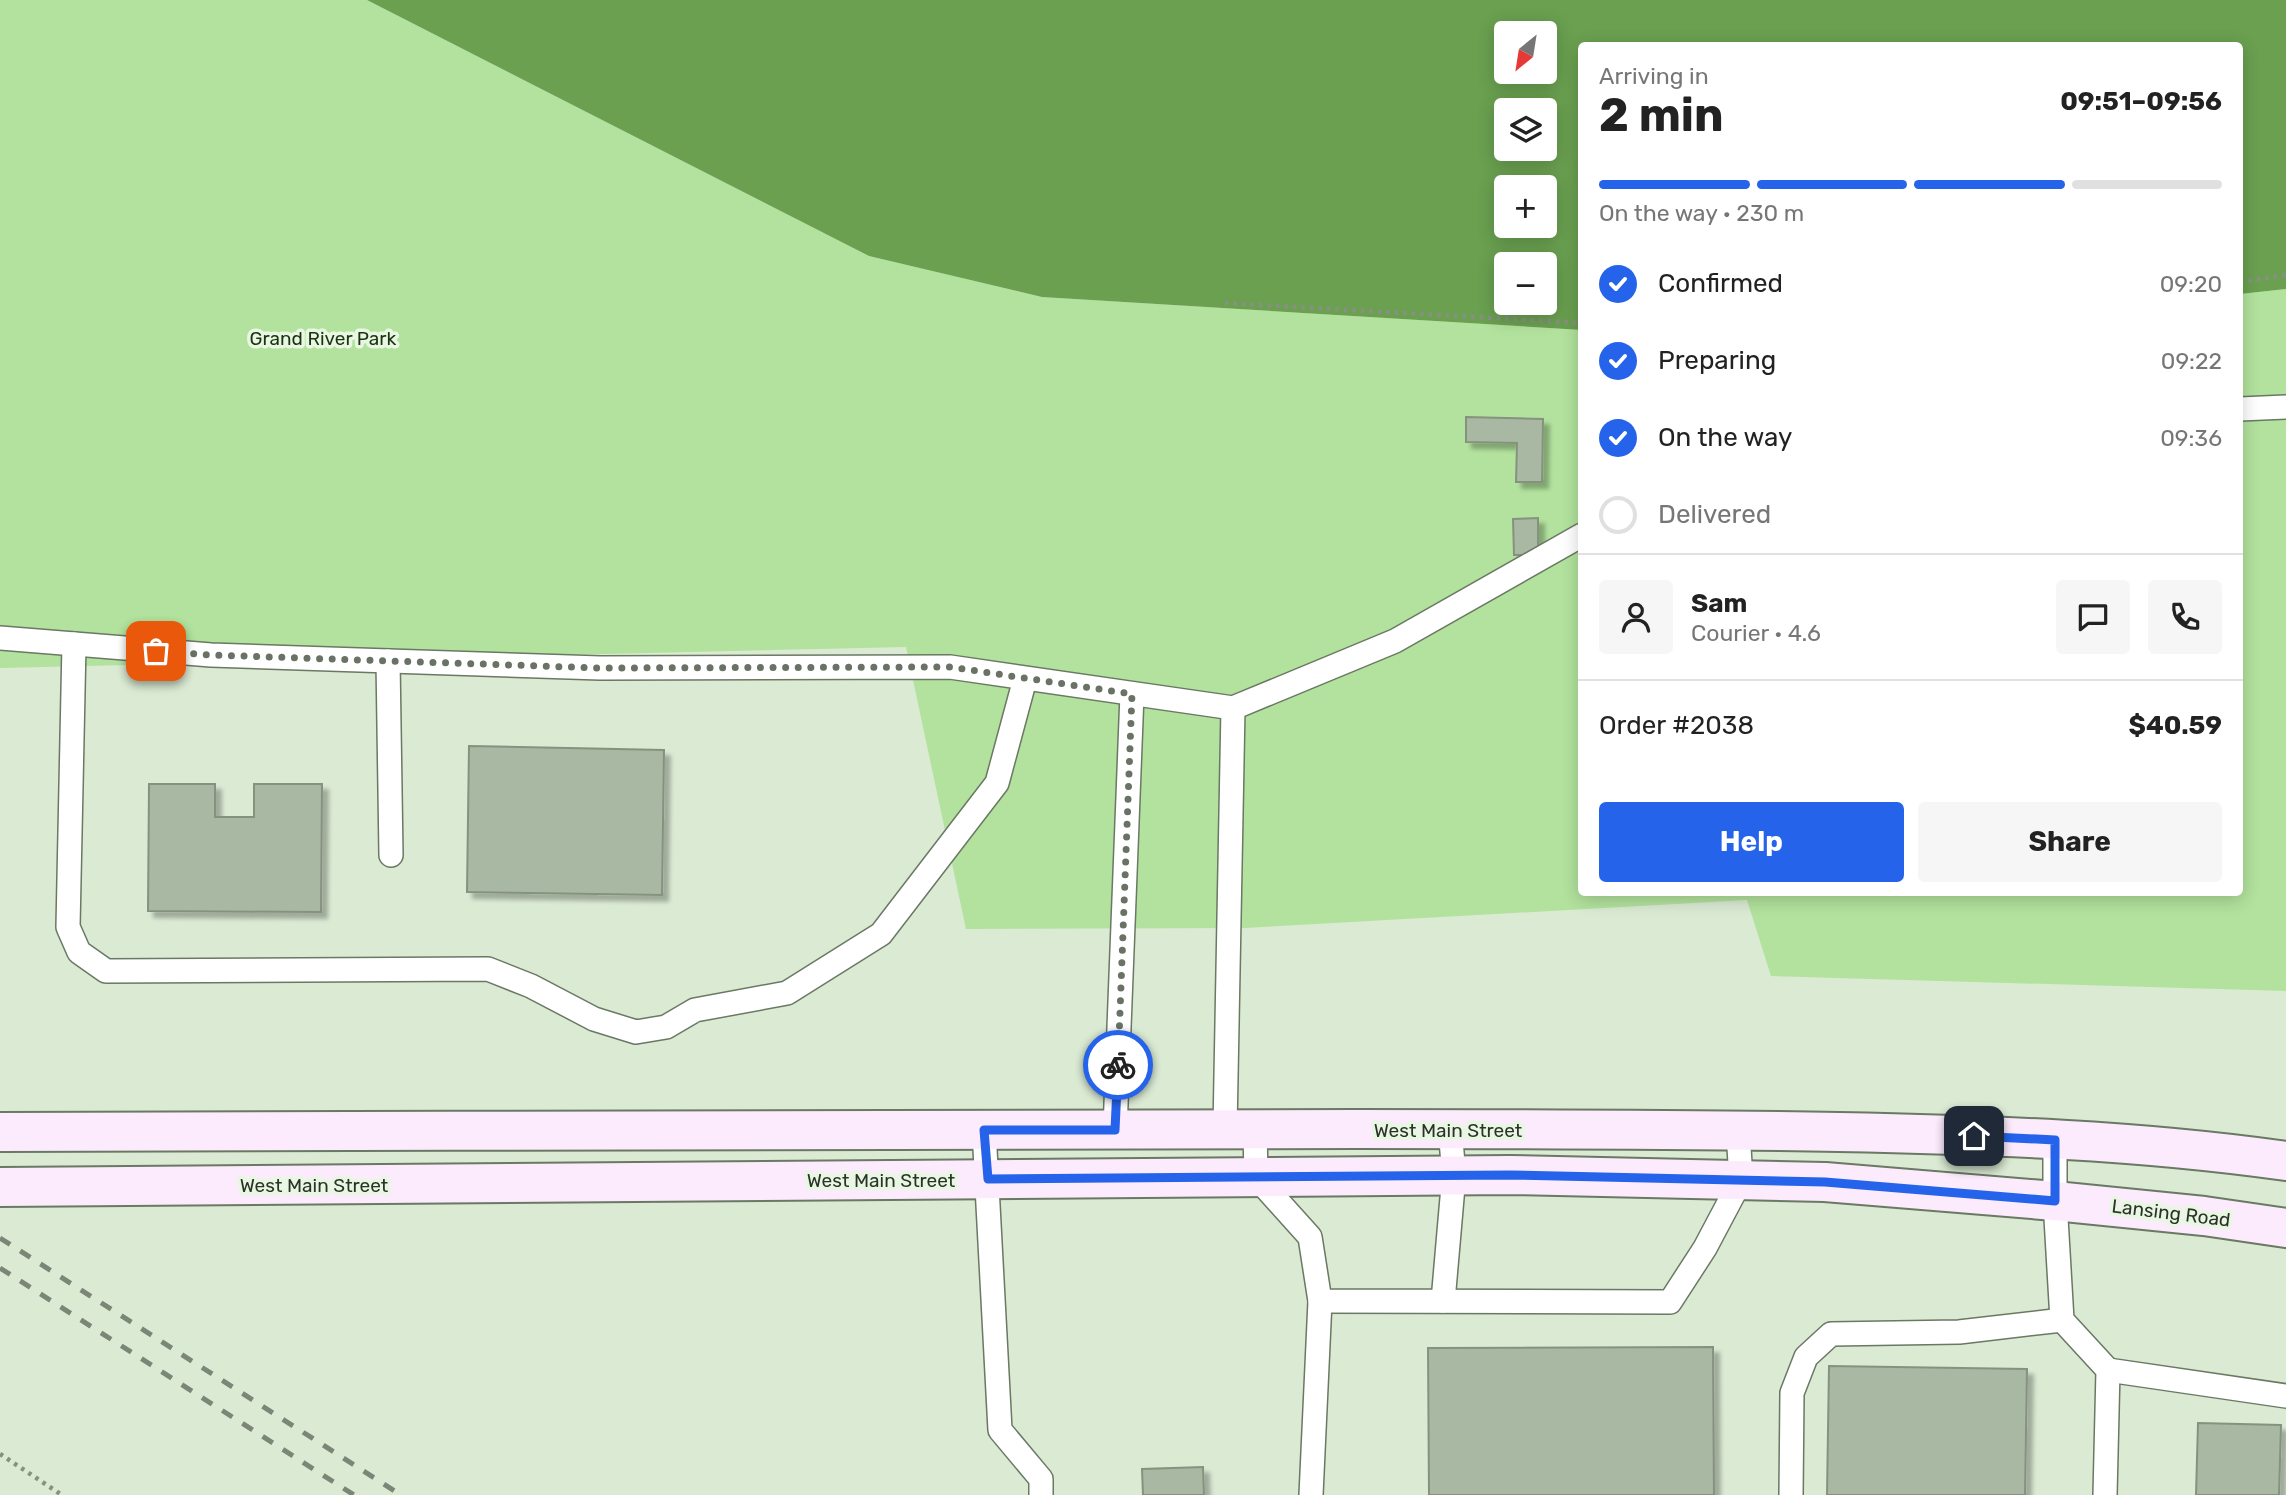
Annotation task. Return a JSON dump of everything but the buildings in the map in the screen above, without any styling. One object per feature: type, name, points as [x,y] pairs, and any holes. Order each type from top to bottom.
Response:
[{"type":"main road","name":"West Main Street","points":[[0,1132],[1450,1129],[1738,1131],[2055,1140]]},
{"type":"main road","points":[[2055,1140],[2203,1149],[2286,1161]]},
{"type":"main road","name":"West Main Street","points":[[0,1187],[1454,1175],[1825,1182],[2055,1201]]},
{"type":"main road","name":"Lansing Road","points":[[2055,1201],[2204,1216],[2286,1228]]},
{"type":"lane","points":[[2243,409],[2286,407]]},
{"type":"lane","points":[[0,638],[211,655],[600,668],[950,667],[1233,708],[1395,642],[1578,537]]},
{"type":"lane","points":[[74,644],[68,926],[79,952],[106,971],[488,969],[531,986],[594,1019],[636,1032],[666,1027],[695,1010],[787,993],[881,934],[997,783],[1025,679]]},
{"type":"lane","points":[[388,661],[391,855]]},
{"type":"lane","points":[[1115,1130],[1132,694]]},
{"type":"lane","points":[[1233,708],[1240,1129],[1256,1177],[1310,1237],[1320,1301],[1311,1495]]},
{"type":"lane","points":[[1443,1301],[1454,1175],[1450,1129]]},
{"type":"lane","points":[[984,1130],[1000,1430],[1041,1479],[1041,1495]]},
{"type":"lane","points":[[1320,1301],[1670,1302],[1705,1248],[1741,1180],[1738,1131]]},
{"type":"lane","points":[[2055,1140],[2055,1201],[2062,1320],[2108,1370],[2286,1396]]},
{"type":"lane","points":[[1791,1495],[1792,1393],[1806,1357],[1831,1334],[1959,1332],[2062,1320]]},
{"type":"lane","points":[[2105,1495],[2108,1370]]},
{"type":"path","points":[[2243,282],[2286,275]]},
{"type":"path","points":[[1225,303],[1578,323]]},
{"type":"path","points":[[0,1454],[62,1495]]},
{"type":"green space","name":"Grand River Park","points":[[0,0],[367,0],[869,256],[1042,297],[1578,330],[1578,896],[2243,896],[2243,294],[2286,289],[2286,991],[1771,976],[1747,900],[1244,928],[966,929],[906,647],[0,668]]},
{"type":"shaded area","points":[[367,0],[2286,0],[2286,289],[2243,294],[2243,42],[1578,42],[1578,330],[1042,297],[869,256]]},
{"type":"railway","points":[[0,1238],[401,1495]]},
{"type":"railway","points":[[0,1268],[354,1495]]},
{"type":"way so far","points":[[156,651],[600,668],[950,667],[1132,694],[1118,1065]]},
{"type":"route","points":[[1118,1065],[1115,1130],[984,1130],[988,1179],[1510,1175],[1825,1182],[2055,1201],[2055,1140],[1974,1136]]}]
